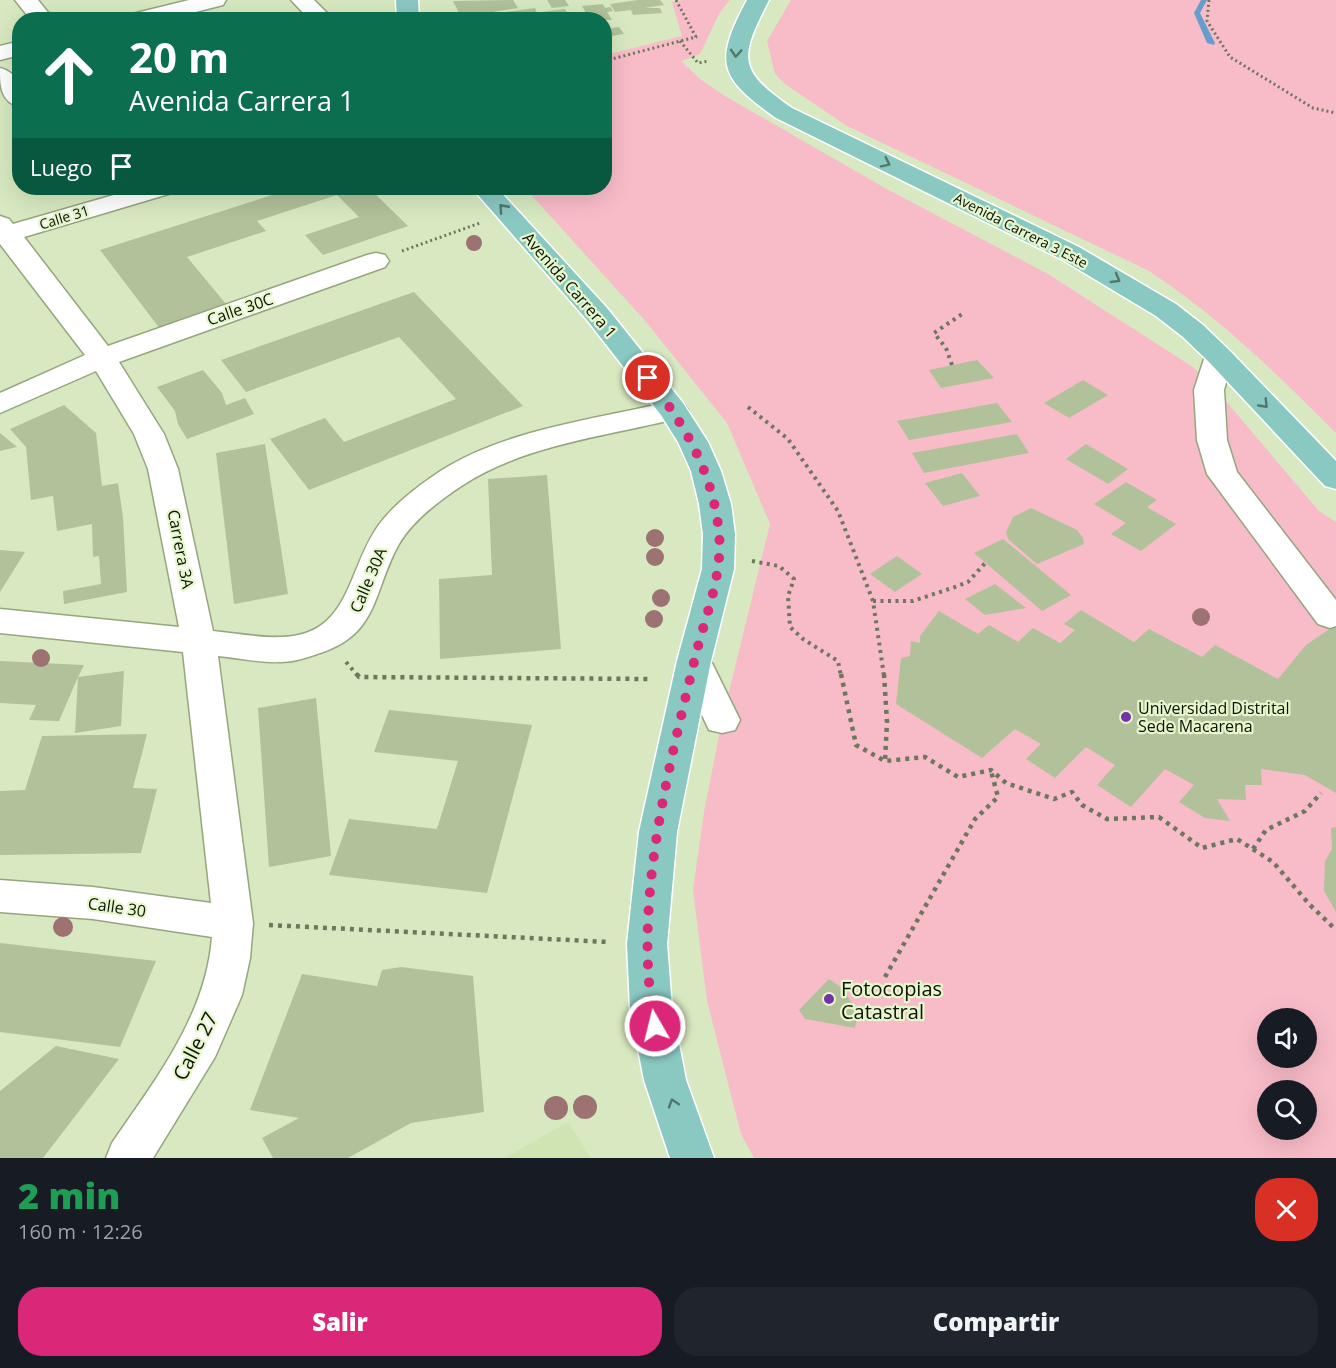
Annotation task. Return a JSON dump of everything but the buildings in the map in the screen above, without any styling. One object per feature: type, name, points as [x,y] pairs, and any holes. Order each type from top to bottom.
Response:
[{"type":"main road","points":[[734,56],[737,40],[758,0]]},
{"type":"main road","name":"Avenida Carrera 3 Este","points":[[734,56],[737,70],[745,82],[759,97],[784,113],[1071,253],[1166,310],[1219,356],[1336,479]]},
{"type":"main road","name":"Avenida Carrera 1","points":[[490,195],[597,314],[673,410],[693,442],[706,471],[715,504],[719,534],[718,568],[694,661],[658,832],[647,944],[651,1008],[666,1080],[692,1158]]},
{"type":"street","points":[[26,0],[36,12]]},
{"type":"street","points":[[302,0],[315,12]]},
{"type":"street","points":[[147,12],[210,1]]},
{"type":"street","points":[[0,75],[12,90]]},
{"type":"street","name":"Calle 31","points":[[2,231],[93,197],[109,195]]},
{"type":"street","name":"Carrera 3A","points":[[2,231],[102,358],[149,434],[163,469],[199,643],[232,923]]},
{"type":"street","name":"Calle 30C","points":[[0,404],[102,358],[376,261]]},
{"type":"street","points":[[1219,356],[1209,390],[1212,440],[1222,474],[1330,616]]},
{"type":"street","name":"Calle 30A","points":[[0,621],[282,650],[305,646],[326,639],[342,629],[353,617],[384,543],[399,521],[453,478],[480,462],[529,445],[673,410]]},
{"type":"street","points":[[694,661],[722,720]]},
{"type":"street","name":"Calle 30","points":[[0,896],[93,903],[232,923]]},
{"type":"street","name":"Calle 27","points":[[128,1158],[179,1079],[212,1018],[228,970],[232,923]]},
{"type":"path","points":[[612,59],[696,37],[676,0]]},
{"type":"path","points":[[1209,0],[1207,21],[1230,57],[1313,108],[1336,112]]},
{"type":"path","points":[[680,41],[698,63],[734,56]]},
{"type":"path","points":[[376,261],[484,222]]},
{"type":"path","points":[[952,365],[946,348],[934,333],[965,312]]},
{"type":"path","points":[[748,407],[788,439],[838,511],[873,601],[882,653],[887,722],[885,761]]},
{"type":"path","points":[[760,562],[779,566],[794,579],[788,596],[790,627],[803,639],[838,662],[856,745],[885,761],[925,757],[958,777],[991,770]]},
{"type":"path","points":[[873,601],[913,601],[955,587],[968,582],[986,562]]},
{"type":"path","points":[[326,639],[359,677],[650,679]]},
{"type":"path","points":[[991,770],[1006,783],[1054,799],[1072,792],[1082,805],[1107,819],[1159,818],[1202,848],[1237,839],[1273,862],[1310,905],[1336,930]]},
{"type":"path","points":[[885,977],[975,819],[998,797],[991,770]]},
{"type":"path","points":[[1253,849],[1266,830],[1305,811],[1321,793]]},
{"type":"path","points":[[232,923],[613,942]]},
{"type":"shaded area","points":[[730,0],[720,12],[700,54],[681,61],[700,79],[725,96],[885,188],[1048,274],[1193,367],[1225,400],[1319,511],[1336,522],[1336,1158],[754,1158],[741,1134],[707,1001],[693,890],[704,812],[722,720],[770,524],[727,423],[647,323],[531,195],[612,195],[612,53],[682,36],[672,2]]},
{"type":"shaded area","points":[[791,0],[1336,0],[1336,433],[1224,327],[1149,271],[847,126],[785,84],[775,74],[767,41]]},
{"type":"shaded area","points":[[568,1122],[591,1158],[505,1158],[508,1156]]},
{"type":"waterway","points":[[1204,0],[1197,13],[1211,43]]},
{"type":"place","name":"Universidad Distrital Sede Macarena","points":[[1126,717]]},
{"type":"place","name":"Fotocopias Catastral","points":[[829,999]]},
{"type":"route","points":[[648,378],[673,410],[693,442],[706,471],[715,504],[719,534],[718,568],[694,661],[658,832],[647,944],[651,1008],[655,1026]]}]
